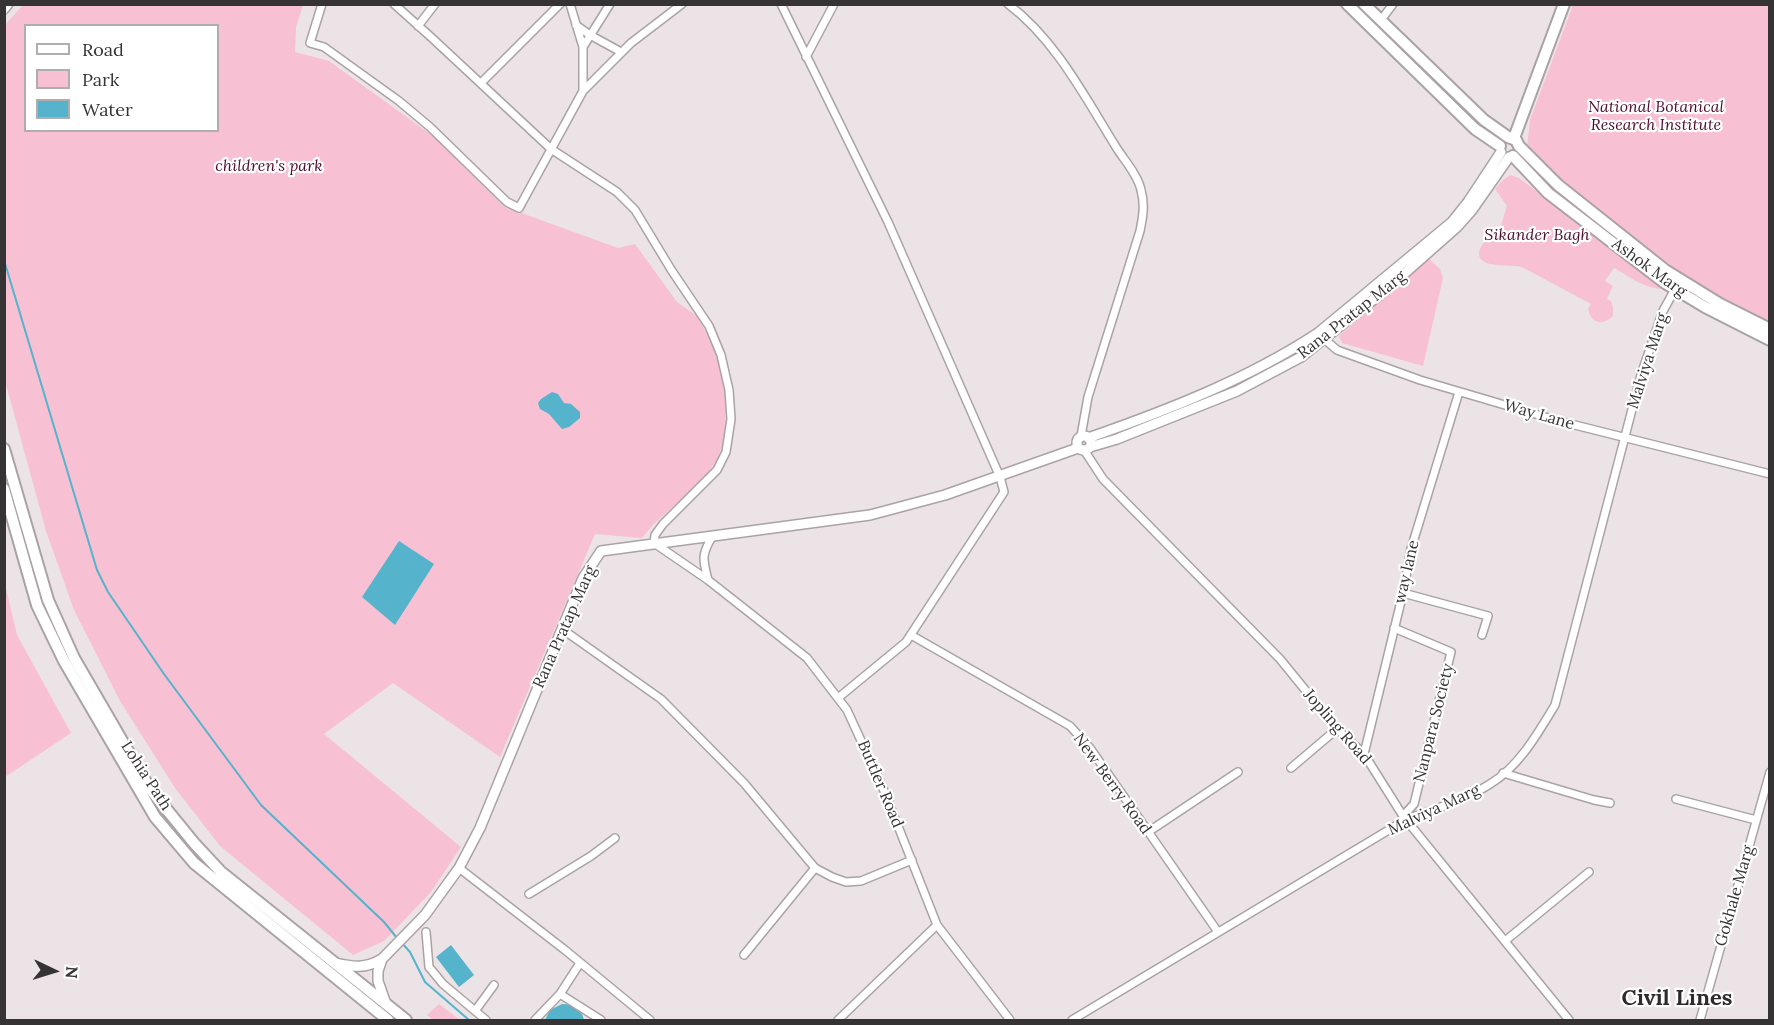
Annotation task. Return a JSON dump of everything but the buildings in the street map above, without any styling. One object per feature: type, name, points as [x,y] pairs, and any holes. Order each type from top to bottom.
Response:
[{"type":"main road","name":"Ashok Marg","points":[[1347,4],[1475,129],[1509,147],[1665,270],[1720,304],[1770,329]]},
{"type":"main road","name":"Ashok Marg","points":[[1364,4],[1484,120],[1548,193],[1675,289],[1770,340]]},
{"type":"main road","name":"Rana Pratap Marg","points":[[1509,147],[1564,4]]},
{"type":"main road","name":"Lohia Path","points":[[4,449],[48,600],[74,658],[150,789],[221,872],[406,1020]]},
{"type":"main road","name":"Lohia Path","points":[[4,489],[37,605],[64,661],[155,817],[194,863],[388,1020]]},
{"type":"street","points":[[4,9],[8,4]]},
{"type":"street","points":[[322,4],[310,43],[324,47],[407,107],[507,202],[519,208],[583,91],[631,43],[682,4]]},
{"type":"street","points":[[394,4],[551,149],[617,192],[635,210],[709,326],[721,355],[729,390],[731,419],[726,452],[717,470],[663,524],[655,536],[654,543]]},
{"type":"street","points":[[418,26],[435,4]]},
{"type":"street","points":[[481,83],[560,4]]},
{"type":"street","points":[[570,4],[583,47],[583,91]]},
{"type":"street","points":[[583,47],[610,4]]},
{"type":"street","points":[[781,4],[888,222],[1000,477],[1004,492],[906,642],[838,698]]},
{"type":"street","points":[[806,57],[834,4]]},
{"type":"street","points":[[1008,4],[1022,14],[1052,49],[1089,103],[1141,187],[1145,207],[1140,231],[1088,398],[1084,444]]},
{"type":"street","points":[[1381,20],[1393,4]]},
{"type":"street","points":[[576,25],[621,52]]},
{"type":"street","name":"Rana Pratap Marg","points":[[383,957],[425,915],[459,868],[480,828],[583,578],[601,551],[870,515],[945,495],[1000,477],[1084,444],[1117,439],[1237,391],[1301,357],[1321,336],[1388,288],[1457,227],[1472,210],[1509,147]]},
{"type":"street","name":"Malviya Marg","points":[[1072,1020],[1405,817],[1455,801],[1491,784],[1517,760],[1539,733],[1555,705],[1641,375],[1663,311],[1675,289]]},
{"type":"street","name":"Way Lane","points":[[1321,336],[1337,350],[1460,392],[1559,422],[1770,474]]},
{"type":"street","name":"way lane","points":[[1364,754],[1403,593],[1411,549],[1460,392]]},
{"type":"street","name":"Jopling Road","points":[[1084,444],[1103,479],[1280,659],[1337,729],[1364,754],[1405,817],[1569,1020]]},
{"type":"street","points":[[708,580],[703,561],[704,549],[712,537]]},
{"type":"street","name":"Buttler Road","points":[[654,543],[708,580],[807,658],[847,710],[912,860],[937,925],[1010,1020]]},
{"type":"street","points":[[1403,593],[1488,616],[1482,635]]},
{"type":"street","name":"Nanpara Society","points":[[1394,628],[1451,652],[1414,804],[1405,817]]},
{"type":"street","points":[[562,629],[661,699],[744,783],[815,868],[846,882],[861,881],[912,860]]},
{"type":"street","name":"New Berry Road","points":[[911,635],[1070,726],[1090,748],[1218,932]]},
{"type":"street","points":[[1291,768],[1337,729]]},
{"type":"street","points":[[1148,832],[1238,772]]},
{"type":"street","name":"Gokhale Marg","points":[[1700,1020],[1770,772]]},
{"type":"street","points":[[1503,773],[1610,803]]},
{"type":"street","points":[[1676,799],[1756,820]]},
{"type":"street","points":[[528,894],[591,856],[615,838]]},
{"type":"street","points":[[459,868],[650,1020]]},
{"type":"street","points":[[744,955],[815,868]]},
{"type":"street","points":[[1505,941],[1589,872]]},
{"type":"street","points":[[837,1020],[937,925]]},
{"type":"street","points":[[426,932],[429,967],[443,984],[486,1020]]},
{"type":"street","points":[[335,963],[363,967],[370,966],[383,957]]},
{"type":"street","points":[[383,957],[378,971],[378,981],[386,1004]]},
{"type":"street","points":[[535,1020],[560,994],[580,963]]},
{"type":"street","points":[[475,1011],[494,986]]},
{"type":"street","points":[[560,994],[601,1020]]},
{"type":"green space","name":"children's park","points":[[23,5],[303,5],[296,27],[295,52],[329,61],[433,136],[505,207],[618,248],[635,244],[677,302],[697,316],[715,349],[727,396],[724,441],[717,460],[705,477],[642,538],[595,534],[500,757],[393,683],[324,734],[461,847],[431,892],[384,941],[353,955],[220,846],[175,788],[120,701],[74,610],[46,531],[5,381],[4,26]]},
{"type":"green space","name":"National Botanical Research Institute","points":[[1573,5],[1769,5],[1769,323],[1692,282],[1552,176],[1527,147],[1530,120]]},
{"type":"green space","name":"Sikander Bagh","points":[[1510,175],[1519,178],[1665,288],[1652,288],[1614,268],[1605,281],[1613,286],[1607,299],[1611,301],[1613,316],[1598,322],[1592,318],[1588,309],[1591,304],[1522,267],[1484,262],[1480,258],[1480,249],[1486,240],[1495,241],[1497,238],[1507,206],[1495,189]]},
{"type":"green space","points":[[1429,259],[1440,269],[1443,278],[1423,366],[1342,343],[1339,336]]},
{"type":"green space","points":[[5,584],[17,635],[71,733],[5,777]]},
{"type":"green space","points":[[439,1004],[460,1020],[433,1020],[427,1015]]},
{"type":"water","points":[[552,392],[558,394],[564,403],[571,404],[580,412],[580,418],[569,427],[562,429],[549,414],[540,409],[538,403]]},
{"type":"water","points":[[399,541],[434,564],[395,625],[362,597]]},
{"type":"water","points":[[451,945],[474,975],[459,987],[436,957]]},
{"type":"water","points":[[562,1004],[576,1008],[584,1020],[545,1020],[550,1010]]},
{"type":"waterway","points":[[4,260],[97,570],[108,592],[164,674],[261,805],[384,922],[397,938]]},
{"type":"waterway","points":[[401,942],[410,952],[425,982],[469,1020]]},
{"type":"district","name":"Civil Lines","points":[[1677,999]]}]
